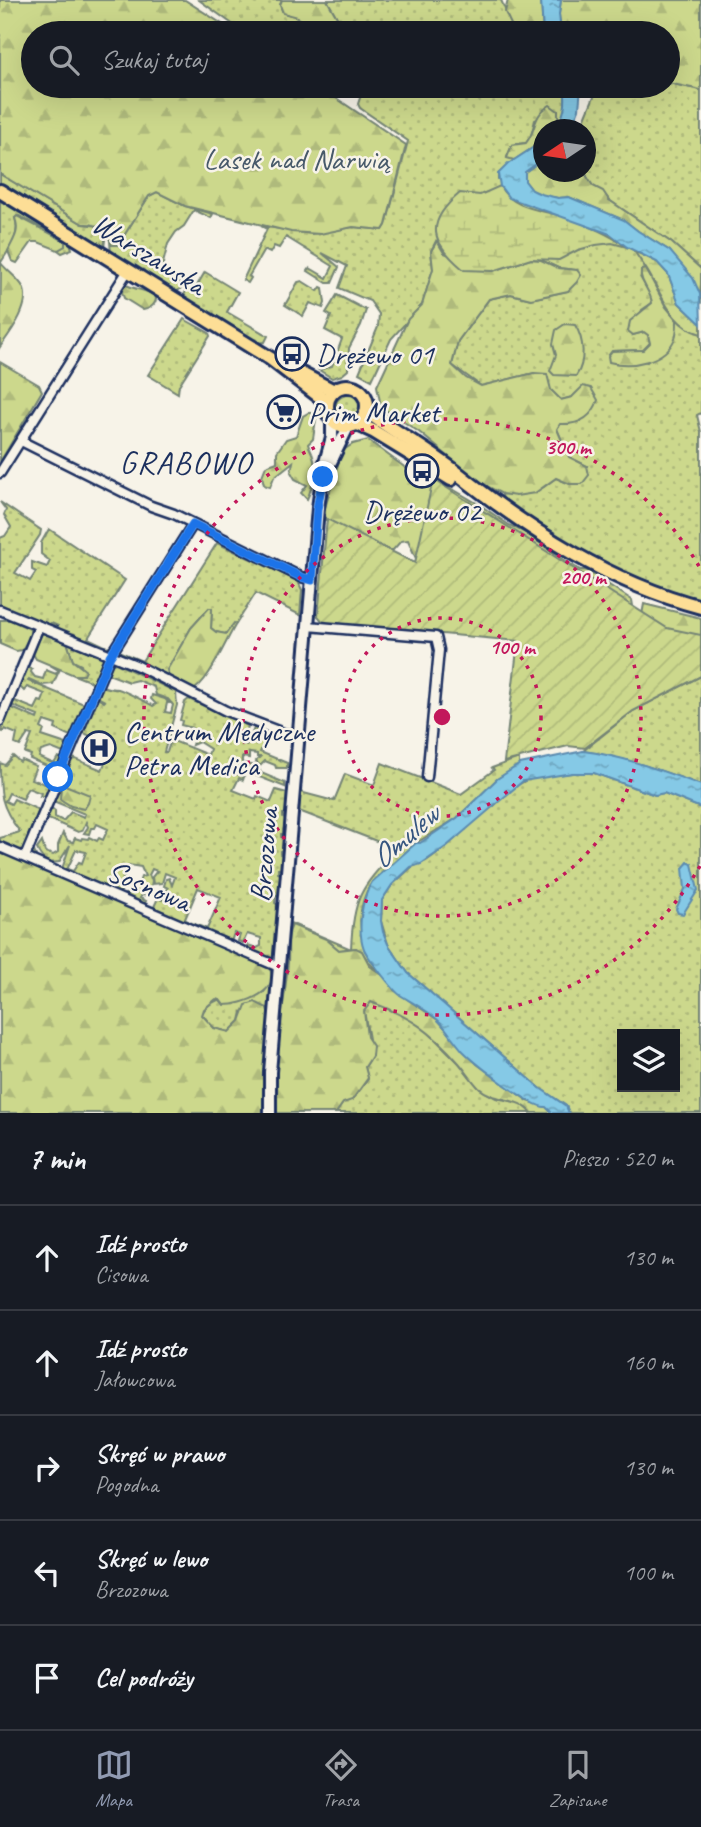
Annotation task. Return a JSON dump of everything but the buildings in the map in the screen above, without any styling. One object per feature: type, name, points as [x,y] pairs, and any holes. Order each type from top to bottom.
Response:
[{"type":"main road","name":"Warszawska","points":[[0,191],[331,396]]},
{"type":"main road","points":[[476,490],[464,487],[373,431],[353,425],[339,425],[332,420],[331,396],[342,387],[355,388],[365,397],[372,415],[476,490],[564,547],[609,573],[644,589],[701,607]]},
{"type":"main road","points":[[353,425],[365,417],[368,409]]},
{"type":"main road","name":"Brzozowa","points":[[271,1113],[270,1072],[317,509],[332,437],[332,420]]},
{"type":"main road","name":"Brzozowa","points":[[323,477],[353,425]]},
{"type":"street","points":[[0,473],[127,272]]},
{"type":"street","points":[[21,441],[292,573],[312,580]]},
{"type":"street","points":[[24,857],[110,656],[193,524]]},
{"type":"street","points":[[0,610],[138,666],[226,711],[298,736]]},
{"type":"street","points":[[0,721],[39,626]]},
{"type":"street","points":[[308,626],[436,637],[439,650],[427,777]]},
{"type":"street","name":"Sosnowa","points":[[0,847],[279,967]]},
{"type":"green space","name":"Lasek nad Narwią","points":[[0,0],[185,0],[217,21],[21,21],[21,98],[336,98],[406,145],[383,230],[353,227],[320,234],[291,232],[185,206],[157,192],[149,196],[118,245],[112,245],[102,228],[83,224],[0,174]]},
{"type":"green space","points":[[199,0],[282,0],[280,5],[283,13],[298,17],[300,21],[228,21]]},
{"type":"green space","points":[[282,0],[327,0],[339,21],[300,21],[298,17],[283,13],[280,5]]},
{"type":"green space","points":[[327,0],[501,0],[510,21],[339,21]]},
{"type":"green space","points":[[508,0],[541,0],[542,21],[509,21],[505,12]]},
{"type":"green space","points":[[561,0],[701,0],[701,90],[680,86],[680,21],[560,21]]},
{"type":"green space","points":[[680,86],[701,90],[701,269],[672,243],[609,200],[590,182],[596,182],[596,119],[585,119],[593,98],[680,98]]},
{"type":"green space","points":[[360,98],[565,98],[562,119],[558,119],[558,111],[533,119],[531,136],[526,143],[512,145],[507,157],[514,160],[498,174],[498,179],[544,212],[567,217],[610,234],[627,247],[657,262],[685,308],[701,324],[701,413],[697,415],[701,432],[701,601],[647,582],[598,560],[503,503],[502,494],[532,492],[556,478],[570,484],[587,466],[569,457],[557,429],[559,424],[569,424],[572,397],[561,400],[534,373],[481,386],[452,365],[458,341],[489,299],[511,294],[531,299],[568,291],[577,270],[558,268],[541,260],[444,253],[436,241],[431,251],[433,269],[422,305],[391,339],[372,380],[359,373],[378,327],[379,314],[370,301],[339,288],[347,266],[322,253],[339,267],[332,283],[327,283],[308,271],[310,268],[327,278],[333,266],[286,237],[279,248],[274,246],[270,253],[264,250],[249,276],[251,278],[248,283],[243,280],[267,229],[261,226],[311,234],[353,227],[383,230],[408,141],[360,108]],"holes":[[[640,277],[677,320],[647,362],[612,351],[644,350],[650,343],[644,332],[633,335],[642,310],[652,303],[651,295]]]},
{"type":"green space","points":[[550,105],[558,111],[558,119],[537,119]]},
{"type":"green space","points":[[533,129],[533,148],[514,160],[507,158],[512,145],[526,143]]},
{"type":"green space","points":[[533,166],[533,182],[590,182],[603,191],[609,200],[672,243],[701,269],[701,301],[670,251],[624,220],[569,197],[541,195],[532,190],[525,181],[525,172]]},
{"type":"green space","points":[[0,174],[83,224],[99,226],[105,240],[104,248],[0,184]]},
{"type":"green space","points":[[500,186],[505,194],[521,205],[584,224],[627,247],[612,243],[596,245],[578,250],[559,260],[531,259],[493,271],[464,270],[439,242],[436,233],[441,214],[460,193],[480,195]]},
{"type":"green space","points":[[157,192],[185,206],[213,214],[211,218],[194,210],[168,244],[161,271],[183,286],[175,294],[111,255],[110,241],[112,245],[118,245],[149,196]]},
{"type":"green space","points":[[0,197],[70,243],[72,249],[62,253],[58,250],[65,246],[65,241],[19,216],[15,218],[13,242],[0,264]]},
{"type":"green space","points":[[17,216],[65,241],[65,246],[58,250],[32,242],[17,263],[12,261],[8,251],[16,235]]},
{"type":"green space","points":[[437,241],[444,253],[493,271],[531,259],[541,260],[558,268],[577,270],[581,275],[568,291],[531,299],[511,294],[489,299],[458,341],[452,365],[466,378],[481,386],[534,373],[547,374],[551,390],[561,400],[572,397],[583,386],[591,388],[598,400],[588,416],[578,422],[560,424],[557,429],[569,457],[587,466],[589,475],[582,484],[570,484],[556,478],[535,493],[516,496],[502,494],[479,482],[419,432],[381,407],[377,386],[408,319],[422,305],[433,269],[431,251]]},
{"type":"green space","points":[[634,251],[657,262],[668,274],[679,303],[701,324],[701,334],[677,320]]},
{"type":"green space","points":[[1,263],[23,287],[25,302],[19,318],[0,347]]},
{"type":"green space","points":[[646,269],[666,307],[677,320],[675,338],[664,353],[656,358],[627,364],[609,362],[608,356],[612,351],[643,350],[650,343],[644,332],[633,335],[628,331],[630,321],[652,303],[641,274],[641,270]]},
{"type":"green space","points":[[205,272],[238,292],[227,312],[268,336],[265,342],[257,343],[185,302],[184,295],[189,286],[195,289]]},
{"type":"green space","points":[[302,281],[318,291],[323,288],[325,303],[323,308],[310,303],[303,316],[285,305],[298,282]]},
{"type":"green space","points":[[126,285],[156,296],[154,304],[143,310],[124,298],[121,289]]},
{"type":"green space","points":[[337,295],[366,310],[349,348],[348,370],[332,378],[319,370],[332,366],[342,339],[325,330],[331,316],[326,313]]},
{"type":"green space","points":[[184,319],[210,336],[179,385],[178,393],[148,375]]},
{"type":"green space","points":[[565,324],[575,325],[582,344],[581,364],[576,376],[554,375],[550,371],[556,355],[553,344],[556,330]]},
{"type":"green space","points":[[0,362],[39,385],[42,391],[0,462]]},
{"type":"green space","points":[[348,395],[357,399],[361,408],[357,417],[348,421],[339,417],[335,408],[339,399]]},
{"type":"green space","points":[[312,413],[316,419],[313,439],[308,444],[314,466],[307,499],[301,493],[307,485],[295,479],[291,472],[293,462],[274,477],[270,487],[264,485],[262,476],[266,466],[277,462],[277,452],[286,439],[296,436],[303,416]]},
{"type":"green space","points":[[368,440],[422,480],[454,490],[526,533],[580,570],[586,570],[632,600],[634,612],[417,561],[408,540],[401,541],[393,550],[383,550],[326,520],[324,511],[342,451],[353,444]]},
{"type":"green space","points":[[433,479],[667,628],[701,635],[701,676],[633,711],[585,748],[568,746],[504,762],[518,641],[324,623],[318,616],[327,519],[415,563]]},
{"type":"green space","points":[[0,502],[41,530],[15,573],[30,581],[36,572],[32,570],[32,562],[47,567],[50,561],[41,554],[41,543],[49,529],[125,580],[88,638],[107,647],[112,645],[103,649],[59,631],[58,626],[51,623],[47,626],[0,607],[0,538],[5,536],[11,527],[4,515],[6,510]]},
{"type":"green space","points":[[217,543],[298,581],[302,590],[300,615],[256,593],[236,624],[225,634],[211,628],[212,609],[209,608],[191,628],[168,669],[178,684],[123,657],[121,652],[142,661]]},
{"type":"green space","points":[[644,604],[701,618],[701,647],[641,620]]},
{"type":"green space","points":[[212,608],[211,628],[216,632],[226,634],[234,623],[236,624],[204,680],[191,691],[169,677],[167,670],[191,628]]},
{"type":"green space","points":[[0,620],[11,620],[30,629],[30,636],[22,650],[16,651],[0,644]]},
{"type":"green space","points":[[44,633],[67,642],[73,661],[86,671],[84,675],[74,675],[36,659],[33,654]]},
{"type":"green space","points":[[67,642],[103,658],[94,683],[74,675],[84,675],[81,665],[73,661]]},
{"type":"green space","points":[[116,663],[176,692],[177,705],[164,752],[167,752],[171,740],[208,755],[210,749],[199,742],[192,745],[196,733],[191,731],[192,728],[181,725],[185,702],[189,699],[248,726],[243,743],[247,745],[254,728],[269,734],[260,752],[287,763],[287,768],[276,768],[265,761],[260,766],[256,761],[260,757],[249,753],[249,758],[242,757],[242,763],[255,766],[256,763],[261,773],[285,783],[285,787],[239,769],[237,774],[244,777],[243,780],[239,778],[233,790],[271,802],[276,790],[287,793],[286,814],[283,814],[284,834],[281,834],[284,838],[283,850],[280,851],[281,869],[278,869],[281,874],[279,895],[276,895],[275,903],[278,905],[273,960],[247,949],[248,945],[257,948],[261,946],[261,938],[247,934],[243,943],[238,941],[240,935],[234,933],[231,942],[242,947],[192,926],[192,923],[207,929],[221,897],[198,888],[185,919],[188,924],[153,909],[158,898],[162,900],[168,888],[164,886],[166,879],[169,878],[172,885],[175,877],[165,873],[162,883],[153,884],[152,877],[157,871],[152,869],[149,875],[152,881],[149,896],[142,895],[140,898],[146,901],[144,905],[124,894],[129,894],[133,884],[138,886],[141,877],[145,876],[141,867],[129,865],[121,891],[117,894],[71,875],[70,870],[73,871],[79,862],[82,863],[86,852],[76,850],[66,872],[33,858],[30,852],[33,849],[37,858],[62,869],[70,845],[59,862],[52,862],[41,856],[37,849],[42,842],[45,852],[53,855],[58,852],[63,833],[68,841],[89,837],[97,841],[99,838],[103,840],[108,829],[97,824],[95,828],[91,828],[89,834],[84,833],[88,827],[86,822],[82,831],[78,832],[46,818],[50,807],[55,811],[55,817],[63,821],[71,812],[84,817],[85,814],[53,801],[74,750],[73,758],[102,770],[112,746],[82,732],[76,743],[97,698],[105,701],[97,697],[102,686],[121,690],[153,706],[156,704],[151,699],[152,695],[165,699],[169,703],[165,712],[171,713],[173,705],[168,699],[156,695],[154,687],[137,680],[129,682],[108,674],[112,664]]},
{"type":"green space","points":[[50,665],[60,669],[53,684],[42,685],[29,679],[28,681],[84,704],[70,736],[55,729],[56,725],[44,721],[42,736],[66,744],[63,753],[51,748],[41,751],[39,757],[54,764],[58,757],[61,758],[54,769],[30,759],[31,755],[25,753],[32,735],[28,734],[20,746],[15,744],[17,734],[5,729],[1,731],[11,711],[10,707],[37,719],[38,716],[11,705],[15,701],[35,709],[39,701],[42,702],[45,694],[27,687],[24,691],[20,687],[27,667],[32,669],[35,677],[43,679],[46,670],[56,674],[58,670]]},
{"type":"green space","points":[[701,676],[701,785],[628,761],[583,751],[633,711]]},
{"type":"green space","points":[[13,756],[20,762],[22,760],[36,766],[31,779],[45,784],[49,776],[52,778],[45,796],[40,796],[41,793],[28,788],[23,799],[9,793],[5,801],[11,804],[14,799],[39,810],[21,852],[0,845],[0,838],[20,832],[8,815],[1,792],[0,763],[5,765]]},
{"type":"green space","points":[[519,758],[519,766],[497,779],[457,818],[416,843],[372,882],[360,917],[363,940],[379,972],[356,948],[351,949],[354,916],[362,893],[375,873],[397,849],[299,811],[300,792],[334,801],[345,774],[374,785],[382,763],[461,794],[494,770],[492,768]]},
{"type":"green space","points":[[594,773],[655,795],[664,793],[701,808],[701,1113],[569,1113],[566,1106],[540,1088],[408,973],[388,944],[381,921],[382,900],[392,885],[412,867],[447,846],[508,791],[530,778]]},
{"type":"green space","points":[[65,785],[90,795],[84,809],[71,806],[60,799],[61,787]]},
{"type":"green space","points":[[0,851],[268,966],[272,975],[271,983],[259,995],[224,1005],[216,999],[204,1009],[202,1015],[214,1028],[229,1032],[240,1021],[246,1005],[255,1002],[267,1008],[269,1015],[265,1113],[0,1113]]},
{"type":"green space","points":[[290,923],[350,949],[339,950],[326,939],[292,926],[289,931]]},
{"type":"green space","points":[[292,925],[326,939],[339,950],[356,948],[362,951],[370,966],[388,979],[394,990],[438,1020],[477,1064],[528,1101],[546,1107],[552,1113],[532,1113],[520,1104],[485,1092],[429,1034],[409,1019],[371,1002],[364,1011],[367,1037],[373,1046],[372,1056],[365,1067],[368,1078],[352,1100],[343,1103],[336,1113],[277,1113],[277,1056],[288,962],[288,938]]},
{"type":"green space","points":[[272,980],[269,1015],[267,1008],[242,1012],[240,1021],[229,1032],[214,1028],[202,1015],[205,1008],[219,1000],[264,992]]},
{"type":"green space","points":[[371,1002],[409,1017],[426,1030],[480,1089],[496,1098],[521,1103],[532,1113],[336,1113],[343,1103],[357,1094],[368,1079],[365,1067],[372,1056],[364,1011]]},
{"type":"water","points":[[541,0],[561,0],[560,21],[542,21]]},
{"type":"water","points":[[565,98],[580,98],[575,119],[561,118]]},
{"type":"water","points":[[533,148],[533,166],[525,172],[525,181],[532,190],[558,198],[569,197],[624,220],[670,251],[693,278],[700,294],[701,324],[679,303],[668,274],[657,262],[627,247],[610,234],[509,198],[500,186],[498,174]]},
{"type":"water","points":[[583,751],[628,760],[701,785],[701,808],[664,793],[655,795],[594,773],[572,773],[523,781],[447,846],[421,864],[411,867],[392,885],[382,900],[383,932],[408,973],[540,1088],[566,1106],[569,1113],[552,1113],[491,1075],[463,1051],[436,1018],[397,992],[364,949],[361,915],[372,882],[416,843],[457,818],[497,779],[520,764]]},
{"type":"water","points":[[688,862],[692,864],[698,890],[683,914],[676,909],[685,889],[683,868]]},
{"type":"place","name":"Drężewo 01","points":[[292,354]]},
{"type":"place","name":"Prim Market","points":[[284,412]]},
{"type":"place","name":"Drężewo 02","points":[[422,471]]},
{"type":"place","name":"Centrum Medyczne Petra Medica","points":[[99,748]]},
{"type":"district","name":"GRABOWO","points":[[186,462]]},
{"type":"route","points":[[58,777],[110,656],[193,524],[312,580],[317,509],[323,477]]},
{"type":"water label","name":"Omulew","points":[[404,836]]}]
